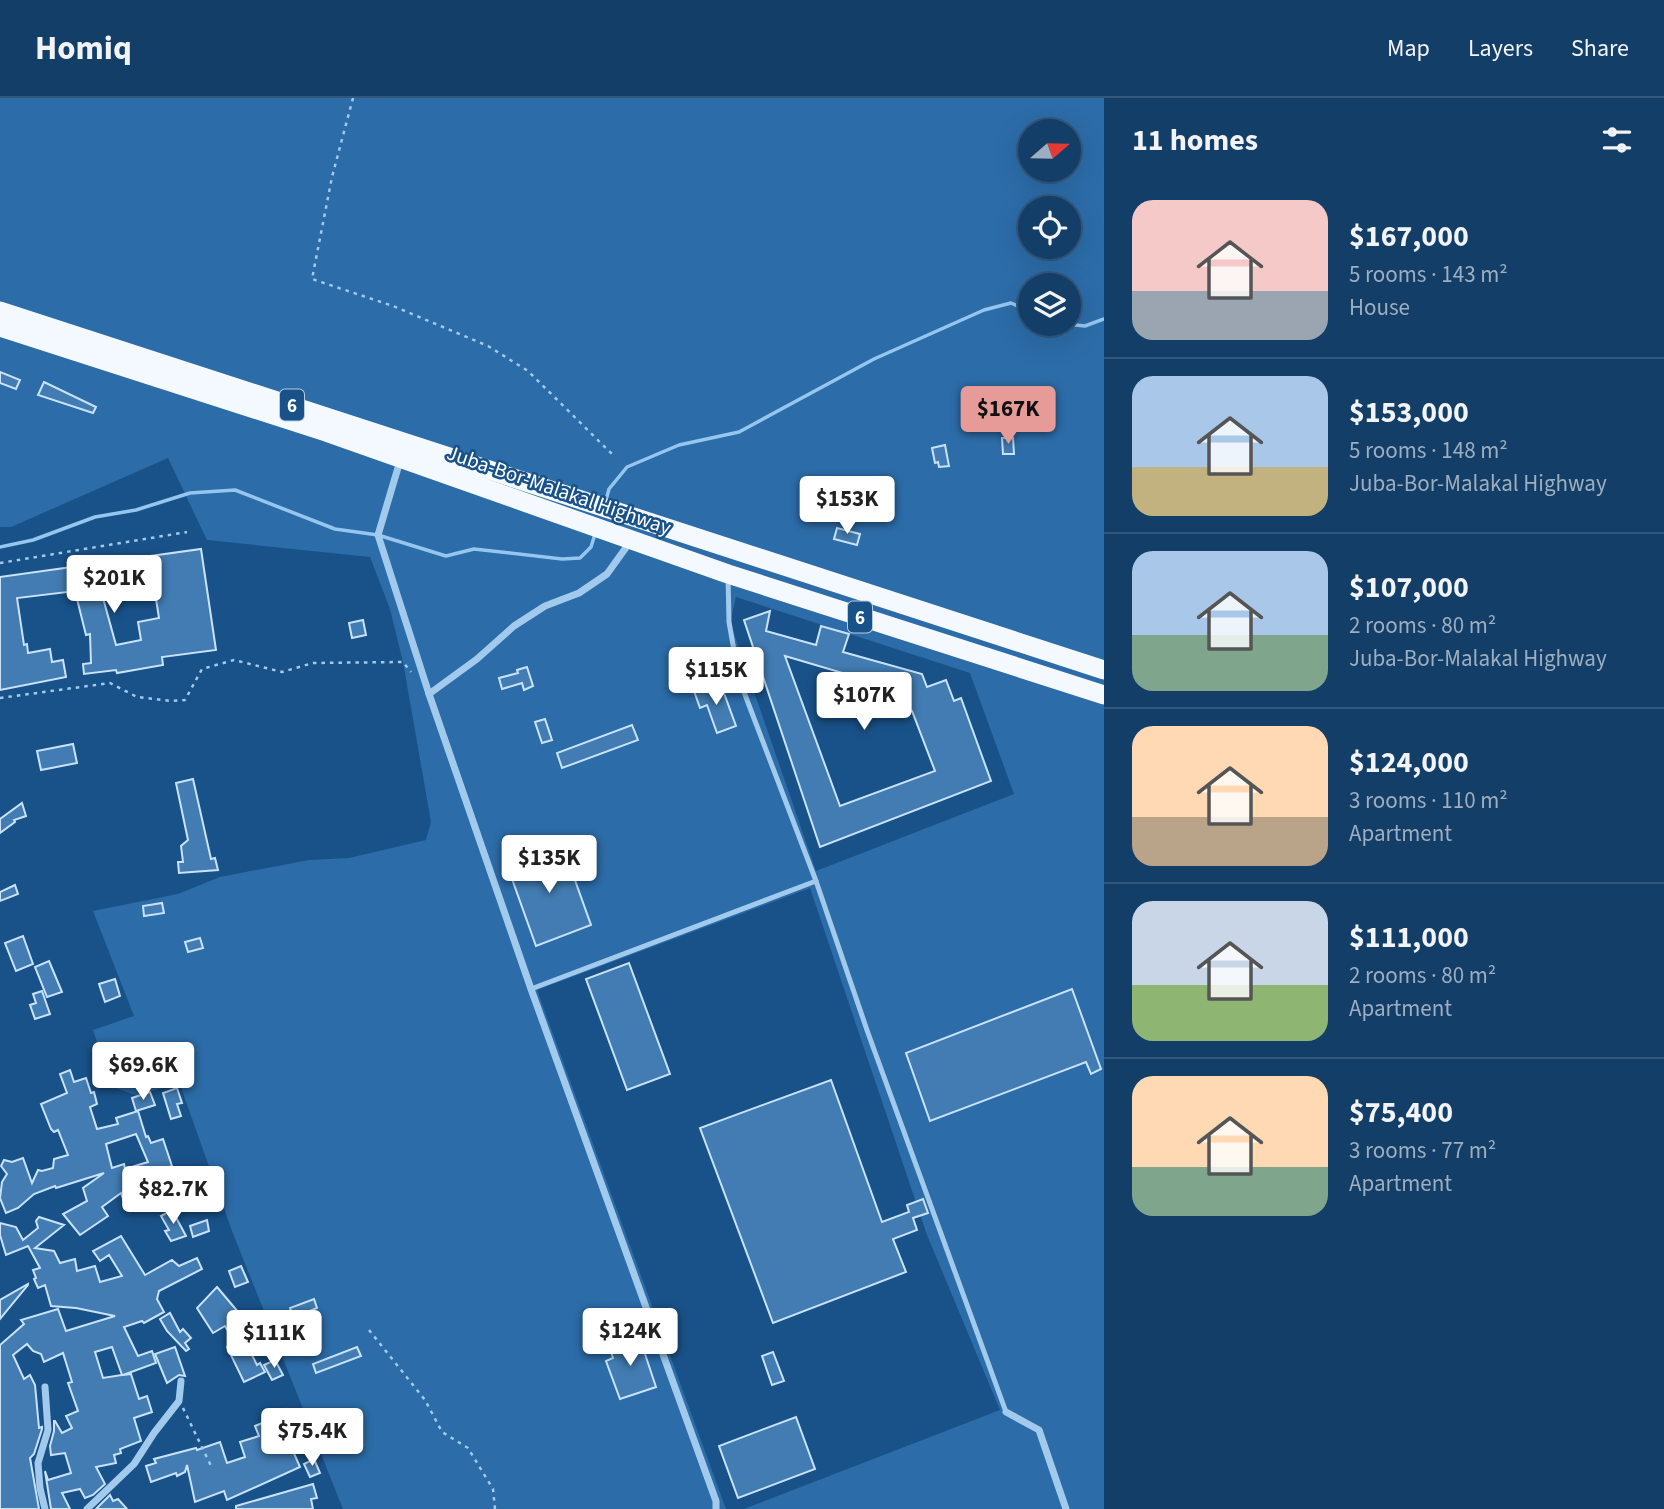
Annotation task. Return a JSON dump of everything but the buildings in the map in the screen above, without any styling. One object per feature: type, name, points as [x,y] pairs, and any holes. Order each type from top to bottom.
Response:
[{"type":"highway","name":"Juba-Bor-Malakal Highway","points":[[0,310],[1104,670]]},
{"type":"highway","name":"Juba-Bor-Malakal Highway","points":[[0,327],[326,432],[729,574],[1104,695]]},
{"type":"street","points":[[401,459],[377,535],[531,989],[716,1501],[716,1509]]},
{"type":"street","points":[[429,694],[477,659],[514,625],[545,606],[579,593],[607,574],[625,536]]},
{"type":"street","points":[[87,1509],[134,1464],[179,1401],[181,1381]]},
{"type":"street","points":[[45,1387],[48,1430],[38,1463],[45,1509]]},
{"type":"street","points":[[1006,1412],[1039,1430],[1066,1509]]},
{"type":"lane","points":[[729,574],[729,622],[739,679],[816,881],[868,1033],[1006,1412]]},
{"type":"lane","points":[[531,989],[816,881]]},
{"type":"path","points":[[352,99],[332,177],[312,279],[393,306],[488,346],[528,371],[612,454]]},
{"type":"path","points":[[0,563],[187,532]]},
{"type":"path","points":[[0,698],[110,683],[137,697],[184,700],[202,669],[234,660],[282,672],[313,663],[403,662],[411,672]]},
{"type":"path","points":[[369,1329],[425,1401],[442,1432],[468,1448],[493,1489],[495,1509]]},
{"type":"path","points":[[179,1401],[212,1468]]},
{"type":"shaded area","points":[[0,98],[1104,98],[1104,1509],[744,1509],[1000,1410],[927,1235],[810,888],[537,990],[726,1509],[343,1509],[232,1231],[179,1082],[138,1096],[113,1087],[93,1030],[134,1016],[93,911],[178,894],[220,877],[309,860],[349,858],[426,840],[431,822],[403,662],[390,609],[370,557],[207,540],[168,458],[11,527],[0,527]],"holes":[[[736,597],[970,673],[1014,794],[816,871],[730,622]]]},
{"type":"waterway","points":[[606,500],[609,489],[627,467],[679,445],[739,432],[874,359],[984,310],[1011,303],[1018,306]]},
{"type":"waterway","points":[[1081,326],[1104,319]]},
{"type":"waterway","points":[[0,547],[33,540],[95,517],[136,510],[190,493],[235,490],[335,529],[378,535],[446,556],[474,549],[562,559],[580,558],[591,547],[595,534]]}]
